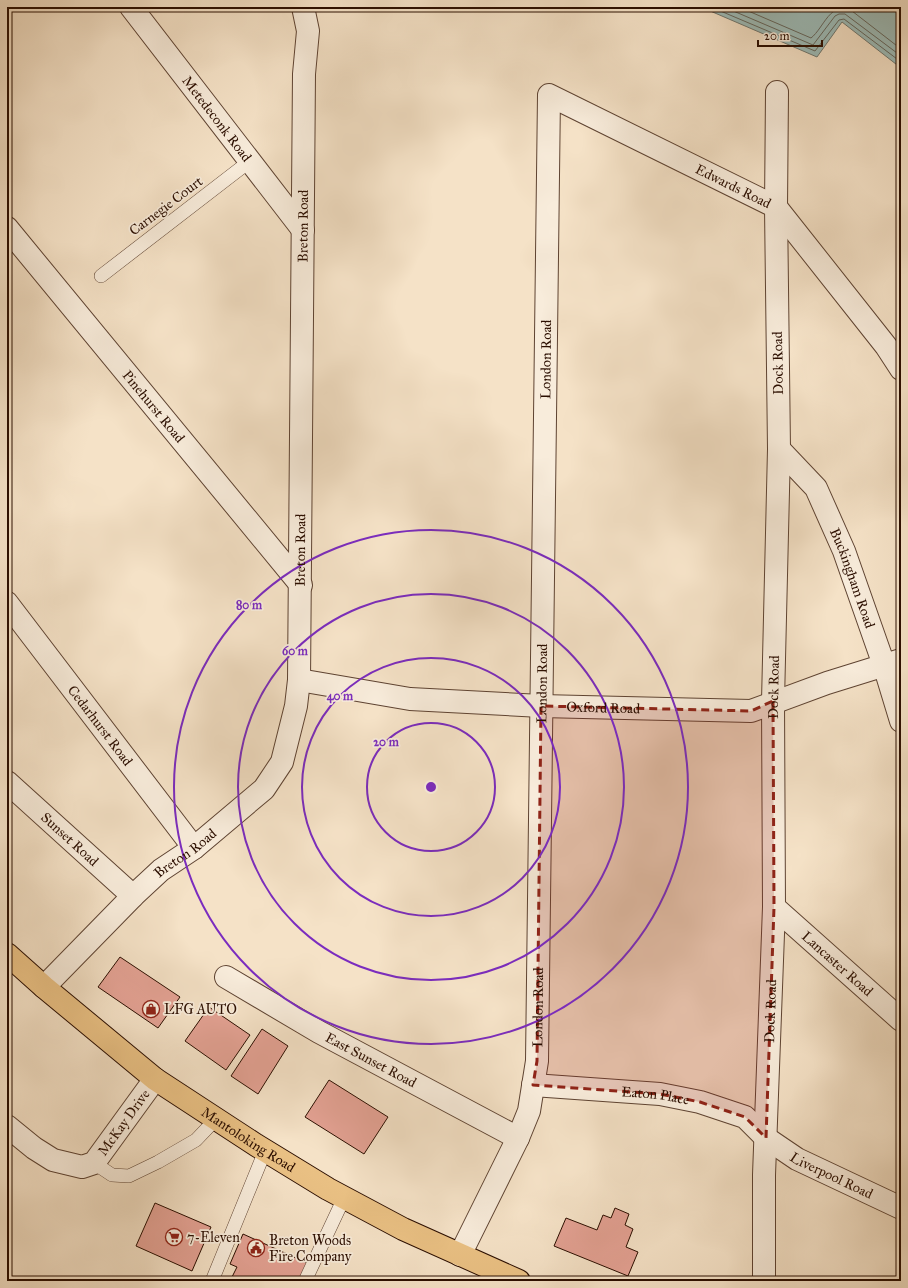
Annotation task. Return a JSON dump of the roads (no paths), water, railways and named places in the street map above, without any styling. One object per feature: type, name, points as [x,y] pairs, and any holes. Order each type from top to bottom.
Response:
[{"type":"main road","name":"Mantoloking Road","points":[[7,954],[44,987],[155,1079],[265,1151],[344,1198],[403,1229],[519,1281]]},
{"type":"street","name":"Metedeconk Road","points":[[131,7],[303,230]]},
{"type":"street","name":"Breton Road","points":[[44,987],[161,870],[194,848],[264,789],[282,762],[296,706],[299,680],[301,585],[304,74],[308,31],[303,7]]},
{"type":"street","name":"Dock Road","points":[[764,1281],[766,1138],[774,907],[774,701],[779,449],[776,207],[777,92]]},
{"type":"street","name":"Edwards Road","points":[[549,95],[776,207],[886,346],[901,369]]},
{"type":"street","name":"London Road","points":[[460,1255],[518,1138],[529,1111],[537,1061],[549,95]]},
{"type":"street","name":"Pinehurst Road","points":[[7,228],[301,585]]},
{"type":"street","name":"Buckingham Road","points":[[779,449],[816,488],[893,663],[901,721]]},
{"type":"street","name":"Cedarhurst Road","points":[[7,603],[194,848]]},
{"type":"street","name":"Oxford Road","points":[[299,680],[410,699],[541,706],[751,711],[774,701],[893,663]]},
{"type":"street","name":"Sunset Road","points":[[7,782],[134,896]]},
{"type":"street","name":"Lancaster Road","points":[[774,907],[901,1020]]},
{"type":"street","name":"East Sunset Road","points":[[226,977],[319,1032],[518,1138]]},
{"type":"street","name":"McKay Drive","points":[[7,1126],[34,1148],[52,1160],[82,1167],[94,1164],[155,1079]]},
{"type":"street","name":"Eaton Place","points":[[533,1085],[660,1094],[700,1102],[745,1117],[766,1138]]},
{"type":"street","name":"Liverpool Road","points":[[766,1138],[797,1159],[901,1208]]},
{"type":"lane","name":"Carnegie Court","points":[[101,276],[250,162]]},
{"type":"lane","points":[[94,1164],[112,1175],[129,1176],[158,1162],[196,1140],[216,1119]]},
{"type":"lane","points":[[212,1281],[265,1151]]},
{"type":"lane","points":[[305,1281],[344,1198]]},
{"type":"water","points":[[701,7],[901,7],[901,68],[842,22],[817,57]]},
{"type":"place","name":"LFG AUTO","points":[[151,1009]]},
{"type":"place","name":"7-Eleven","points":[[174,1237]]},
{"type":"place","name":"Breton Woods Fire Company","points":[[256,1248]]}]
